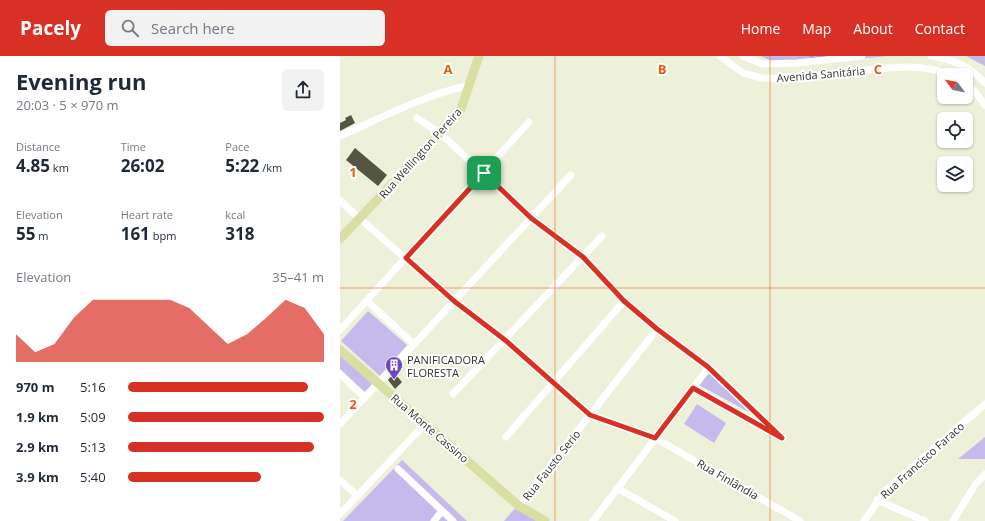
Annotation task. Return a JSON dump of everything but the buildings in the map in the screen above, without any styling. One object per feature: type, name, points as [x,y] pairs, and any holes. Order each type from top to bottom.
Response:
[{"type":"main road","name":"Rua Wellington Pereira","points":[[340,239],[441,134],[460,112],[479,56]]},
{"type":"main road","name":"Rua Monte Cassino","points":[[340,350],[519,506],[545,521]]},
{"type":"street","name":"Avenida Sanitária","points":[[720,56],[743,73],[762,78],[780,79],[916,66],[937,70]]},
{"type":"street","name":"Avenida Sanitária","points":[[743,56],[762,64],[797,63],[862,56]]},
{"type":"street","points":[[932,56],[945,58],[964,65],[975,72],[985,83]]},
{"type":"street","points":[[340,136],[420,100],[451,89],[470,85]]},
{"type":"street","points":[[973,90],[985,105]]},
{"type":"street","points":[[417,118],[441,134],[531,218],[583,257],[624,301],[657,329],[708,367],[782,438],[693,388]]},
{"type":"street","points":[[340,330],[529,122]]},
{"type":"street","points":[[340,424],[571,175]]},
{"type":"street","points":[[340,201],[454,301],[505,340],[590,415]]},
{"type":"street","points":[[453,394],[602,236]]},
{"type":"street","points":[[367,301],[414,344]]},
{"type":"street","points":[[506,437],[624,301]]},
{"type":"street","name":"Rua Fausto Serio","points":[[519,506],[657,329]]},
{"type":"street","points":[[592,521],[708,367]]},
{"type":"street","points":[[340,374],[365,398]]},
{"type":"street","name":"Rua Francisco Faraco","points":[[864,521],[877,500],[886,490],[985,404]]},
{"type":"street","name":"Rua Finlândia","points":[[590,415],[655,438],[800,521]]},
{"type":"street","points":[[340,514],[425,424]]},
{"type":"street","points":[[398,469],[453,521]]},
{"type":"street","points":[[953,521],[975,485],[985,474]]},
{"type":"street","points":[[340,480],[358,496]]},
{"type":"street","points":[[617,488],[675,521]]},
{"type":"street","points":[[877,500],[925,521]]},
{"type":"street","points":[[434,521],[442,511]]},
{"type":"shaded area","points":[[760,56],[888,56],[784,66]]},
{"type":"shaded area","points":[[966,56],[985,56],[985,66]]},
{"type":"shaded area","points":[[368,311],[407,345],[380,376],[341,341]]},
{"type":"shaded area","points":[[340,354],[373,385],[366,393],[340,369]]},
{"type":"shaded area","points":[[709,373],[756,416],[699,385]]},
{"type":"shaded area","points":[[697,404],[726,423],[714,443],[684,424]]},
{"type":"shaded area","points":[[985,437],[985,459],[958,459]]},
{"type":"shaded area","points":[[402,460],[467,521],[343,521]]},
{"type":"shaded area","points":[[517,506],[541,521],[504,521]]},
{"type":"waterway","points":[[810,56],[814,58],[826,56]]},
{"type":"place","name":"PANIFICADORA FLORESTA","points":[[394,380]]},
{"type":"route","points":[[484,173],[531,218],[583,257],[624,301],[657,329],[708,367],[782,438],[693,388],[655,438],[590,415],[505,340],[454,301],[406,258],[484,173]]}]
